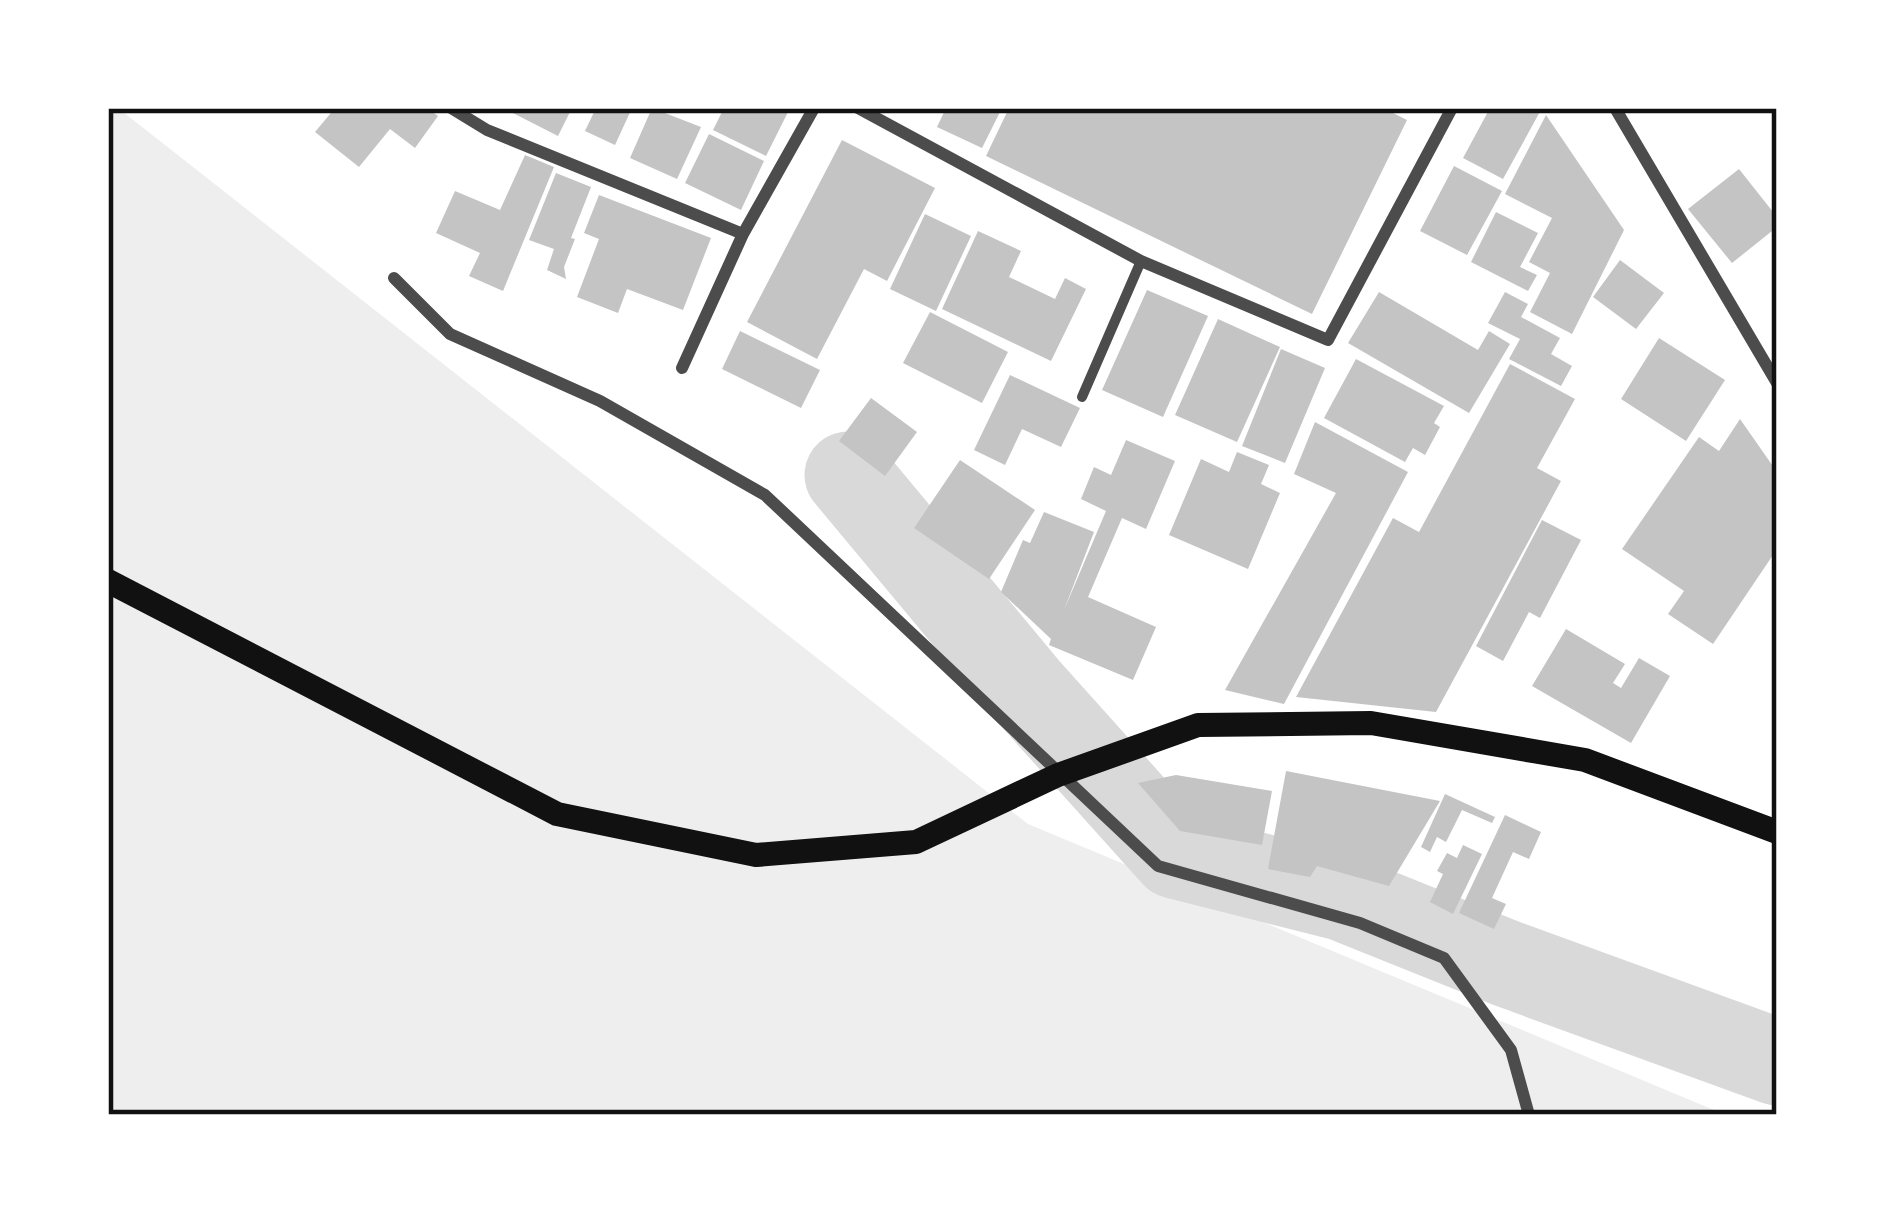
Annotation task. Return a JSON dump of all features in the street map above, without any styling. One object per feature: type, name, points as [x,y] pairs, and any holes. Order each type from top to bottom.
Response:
[{"type":"main road","points":[[108,580],[557,814],[756,855],[916,842],[1058,776],[1198,724],[1372,723],[1585,760],[1777,832]]},
{"type":"street","points":[[452,108],[487,130],[743,234]]},
{"type":"street","points":[[682,368],[743,234],[814,108]]},
{"type":"street","points":[[858,108],[1141,261],[1328,340],[1452,108]]},
{"type":"street","points":[[1615,108],[1777,383]]},
{"type":"street","points":[[1082,398],[1141,261]]},
{"type":"street","points":[[394,278],[450,334],[600,401],[765,495],[1158,866],[1360,923],[1444,958],[1511,1050],[1529,1115]]},
{"type":"shaded area","points":[[108,108],[118,108],[1028,824],[1726,1115],[108,1115]]},
{"type":"building","points":[[335,108],[427,108],[438,116],[415,148],[390,129],[359,167],[315,132]]},
{"type":"building","points":[[503,108],[572,108],[558,136]]},
{"type":"building","points":[[596,108],[632,108],[615,145],[585,131]]},
{"type":"building","points":[[652,108],[701,127],[677,179],[630,158]]},
{"type":"building","points":[[724,108],[790,108],[766,156],[713,130]]},
{"type":"building","points":[[946,108],[1002,108],[982,148],[937,127]]},
{"type":"building","points":[[1009,108],[1383,108],[1407,120],[1312,314],[986,156]]},
{"type":"building","points":[[1490,108],[1542,108],[1503,179],[1463,158]]},
{"type":"building","points":[[1546,115],[1624,230],[1572,334],[1530,312],[1550,273],[1529,262],[1552,218],[1505,194]]},
{"type":"building","points":[[709,134],[764,161],[741,210],[685,183]]},
{"type":"building","points":[[842,140],[935,188],[887,281],[864,269],[817,359],[747,322]]},
{"type":"building","points":[[525,155],[554,167],[503,291],[469,276],[480,253],[436,233],[455,191],[500,210]]},
{"type":"building","points":[[1454,166],[1502,191],[1467,255],[1420,231]]},
{"type":"building","points":[[1739,169],[1777,217],[1777,227],[1732,263],[1688,209]]},
{"type":"building","points":[[556,173],[591,187],[571,238],[575,239],[564,267],[566,279],[547,270],[554,249],[529,240]]},
{"type":"building","points":[[599,195],[711,238],[683,310],[627,289],[618,313],[577,297],[599,239],[584,233]]},
{"type":"building","points":[[1496,212],[1538,233],[1520,267],[1537,275],[1528,291],[1471,262]]},
{"type":"building","points":[[925,214],[971,236],[936,311],[890,289]]},
{"type":"building","points":[[978,231],[1021,251],[1009,277],[1055,299],[1065,278],[1086,289],[1051,361],[942,309]]},
{"type":"building","points":[[1620,260],[1664,293],[1636,329],[1593,297]]},
{"type":"building","points":[[1147,290],[1208,316],[1163,417],[1102,390]]},
{"type":"building","points":[[1379,292],[1478,350],[1489,331],[1510,344],[1469,413],[1348,343]]},
{"type":"building","points":[[1505,292],[1528,304],[1521,317],[1560,338],[1551,354],[1572,366],[1561,386],[1509,359],[1520,339],[1488,323]]},
{"type":"building","points":[[930,312],[1008,352],[982,403],[903,363]]},
{"type":"building","points":[[1218,319],[1280,347],[1237,442],[1175,415]]},
{"type":"building","points":[[740,331],[820,370],[801,408],[722,369]]},
{"type":"building","points":[[1659,338],[1725,380],[1686,441],[1621,399]]},
{"type":"building","points":[[1281,349],[1325,368],[1285,463],[1242,446]]},
{"type":"building","points":[[1356,359],[1444,406],[1434,423],[1440,427],[1425,455],[1413,448],[1405,462],[1324,418]]},
{"type":"building","points":[[1510,364],[1575,399],[1537,468],[1561,481],[1436,712],[1296,697],[1393,518],[1419,532]]},
{"type":"building","points":[[1010,375],[1080,408],[1061,447],[1022,429],[1005,465],[974,450]]},
{"type":"building","points":[[871,398],[917,432],[885,476],[839,441]]},
{"type":"building","points":[[1740,419],[1777,472],[1777,549],[1713,644],[1668,614],[1684,591],[1622,549],[1699,437],[1719,451]]},
{"type":"building","points":[[1315,422],[1408,472],[1284,704],[1225,690],[1336,493],[1294,474]]},
{"type":"building","points":[[1126,440],[1175,461],[1146,529],[1122,518],[1088,597],[1156,627],[1133,680],[1049,645],[1051,639],[1001,592],[1023,540],[1030,543],[1044,512],[1094,532],[1064,610],[1106,511],[1081,499],[1094,467],[1111,475]]},
{"type":"building","points":[[1237,452],[1269,465],[1261,484],[1280,493],[1248,569],[1169,535],[1201,459],[1229,472]]},
{"type":"building","points":[[960,460],[1035,510],[989,579],[914,528]]},
{"type":"building","points":[[1542,520],[1581,540],[1540,618],[1529,612],[1503,661],[1476,646]]},
{"type":"building","points":[[1566,629],[1625,664],[1613,683],[1621,688],[1639,658],[1670,676],[1631,743],[1532,686]]},
{"type":"building","points":[[1286,771],[1440,801],[1389,886],[1317,866],[1310,877],[1268,869]]},
{"type":"building","points":[[1176,775],[1272,791],[1262,845],[1180,831],[1138,783]]},
{"type":"building","points":[[1445,794],[1495,817],[1492,823],[1462,810],[1446,842],[1437,837],[1430,852],[1421,847]]},
{"type":"building","points":[[1505,815],[1541,832],[1529,859],[1513,852],[1492,898],[1506,904],[1494,929],[1459,913]]},
{"type":"building","points":[[1463,845],[1482,854],[1453,914],[1430,902],[1447,853],[1457,858]]},
{"type":"waterway","points":[[848,475],[1027,690],[1175,855],[1341,897],[1777,1062]]}]
